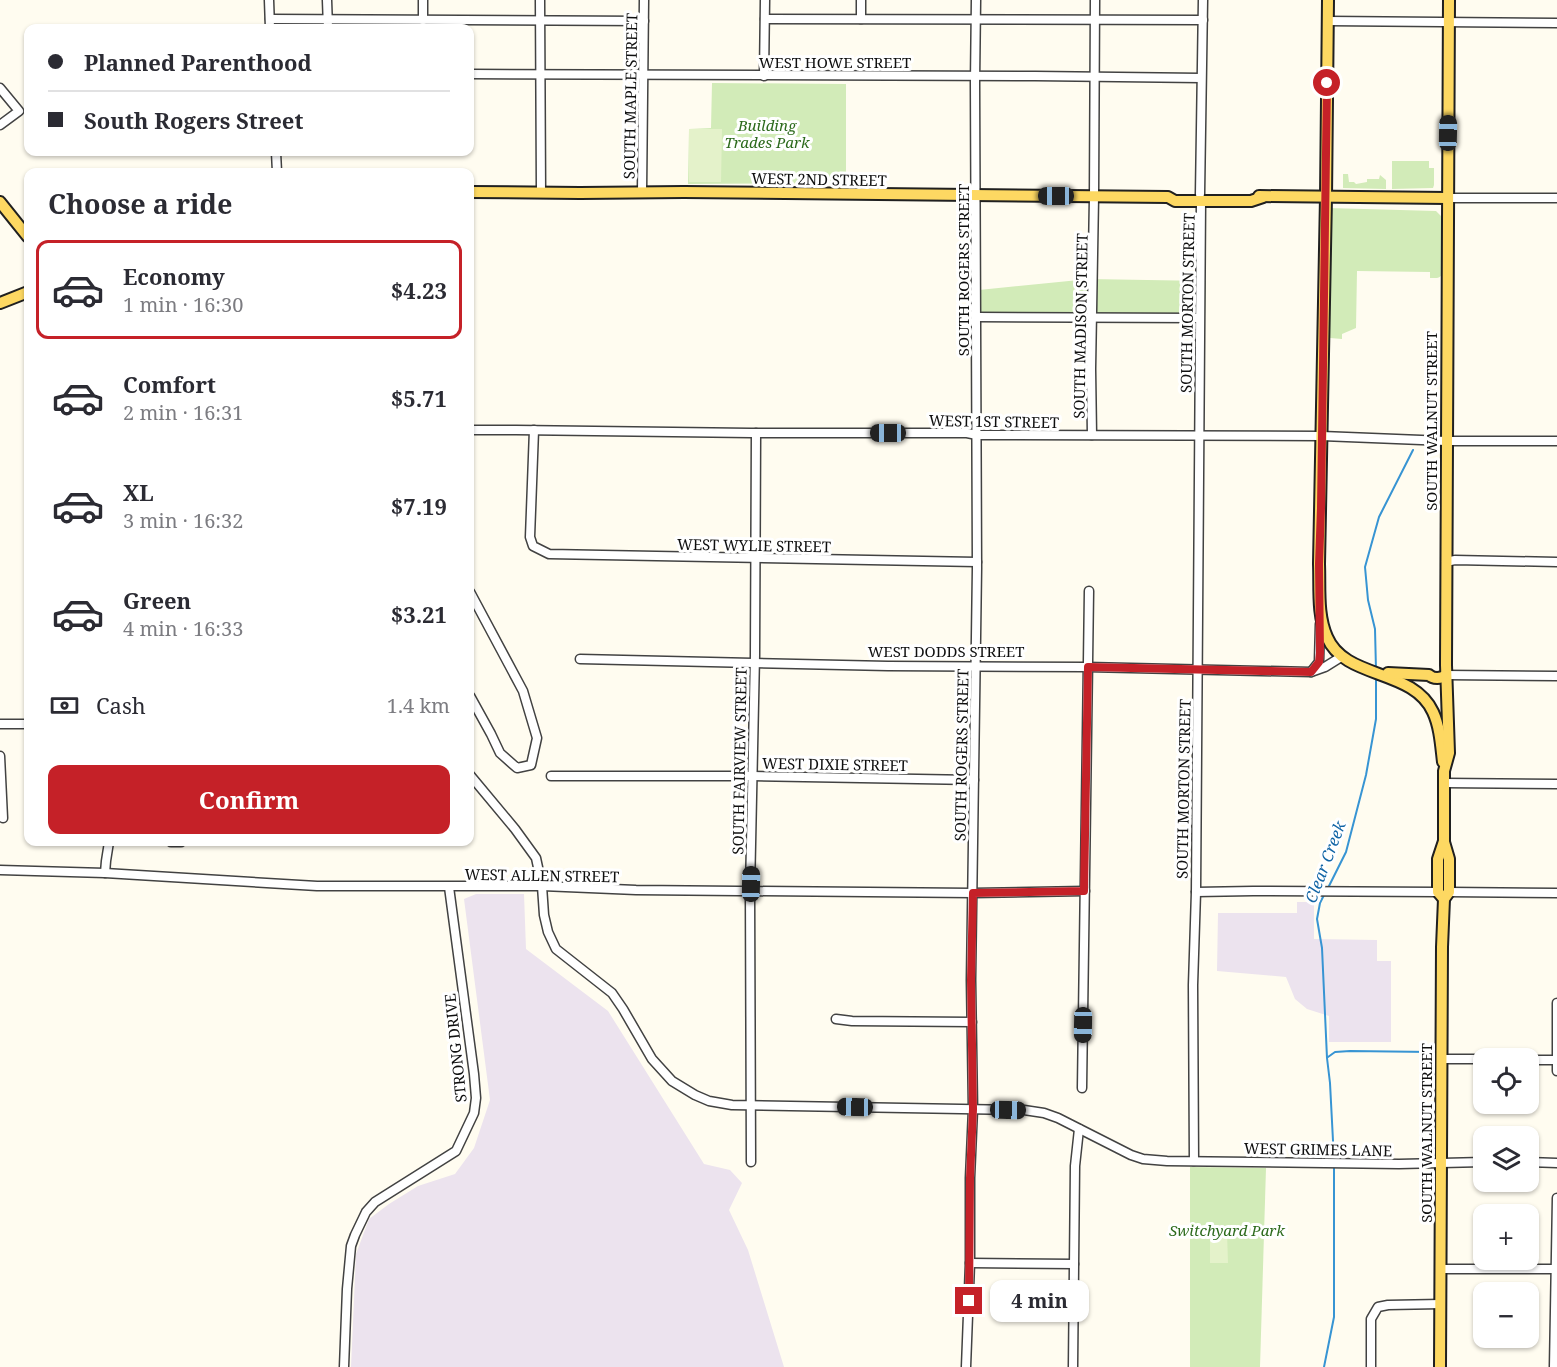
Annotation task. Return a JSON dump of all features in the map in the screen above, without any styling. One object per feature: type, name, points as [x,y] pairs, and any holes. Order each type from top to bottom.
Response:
[{"type":"main road","points":[[1328,0],[1320,616],[1327,639],[1341,657],[1372,672],[1393,677],[1429,675],[1440,678],[1446,670]]},
{"type":"main road","name":"SOUTH WALNUT STREET","points":[[1440,1367],[1444,894],[1438,859],[1444,841],[1444,771],[1449,753],[1446,670],[1446,441],[1449,0]]},
{"type":"main road","name":"WEST 2ND STREET","points":[[474,192],[1168,197],[1175,201],[1201,197],[1251,201],[1263,197],[1447,198]]},
{"type":"main road","points":[[0,202],[24,232]]},
{"type":"main road","points":[[0,303],[24,294]]},
{"type":"main road","points":[[1393,677],[1414,690],[1432,710],[1437,722],[1444,771]]},
{"type":"street","points":[[269,0],[270,24],[423,20],[644,21]]},
{"type":"street","points":[[327,0],[327,24]]},
{"type":"street","points":[[423,0],[423,20]]},
{"type":"street","points":[[540,0],[541,192]]},
{"type":"street","name":"SOUTH MAPLE STREET","points":[[642,192],[644,0]]},
{"type":"street","points":[[764,76],[765,0]]},
{"type":"street","points":[[861,0],[861,19]]},
{"type":"street","name":"SOUTH ROGERS STREET","points":[[966,1367],[973,1109],[977,562],[976,0]]},
{"type":"street","name":"SOUTH MADISON STREET","points":[[1092,435],[1095,0]]},
{"type":"street","name":"SOUTH MORTON STREET","points":[[1194,1161],[1193,985],[1196,892],[1203,0]]},
{"type":"street","points":[[765,19],[1203,20]]},
{"type":"street","points":[[1328,21],[1557,23]]},
{"type":"street","name":"WEST HOWE STREET","points":[[474,74],[1201,78]]},
{"type":"street","points":[[0,88],[19,111],[0,125]]},
{"type":"street","points":[[1447,198],[1557,198]]},
{"type":"street","points":[[977,316],[1199,318]]},
{"type":"street","name":"WEST 1ST STREET","points":[[474,430],[1322,436],[1446,441],[1557,441]]},
{"type":"street","name":"WEST WYLIE STREET","points":[[534,430],[530,537],[533,546],[549,554],[977,562]]},
{"type":"street","name":"SOUTH FAIRVIEW STREET","points":[[752,1161],[750,891],[755,663],[756,433]]},
{"type":"street","points":[[1446,562],[1455,560],[1557,562]]},
{"type":"street","points":[[1082,1088],[1089,591]]},
{"type":"street","points":[[474,599],[523,691],[537,738],[531,765],[517,768],[500,753],[474,703]]},
{"type":"street","points":[[1311,672],[1319,662],[1320,616]]},
{"type":"street","name":"WEST DODDS STREET","points":[[580,659],[1311,672],[1341,657]]},
{"type":"street","points":[[1446,670],[1557,676]]},
{"type":"street","points":[[0,724],[24,724]]},
{"type":"street","points":[[0,756],[3,818]]},
{"type":"street","name":"WEST DIXIE STREET","points":[[551,776],[752,776],[974,780]]},
{"type":"street","name":"WEST GRIMES LANE","points":[[474,780],[536,858],[542,886],[544,915],[556,950],[612,993],[652,1059],[672,1081],[688,1092],[709,1101],[752,1106],[1024,1110],[1044,1113],[1143,1159],[1399,1164],[1473,1162]]},
{"type":"street","points":[[1445,783],[1557,784]]},
{"type":"street","points":[[105,873],[108,846]]},
{"type":"street","name":"WEST ALLEN STREET","points":[[0,870],[105,873],[317,886],[542,886],[636,890],[973,893],[1084,891]]},
{"type":"street","name":"STRONG DRIVE","points":[[344,1367],[348,1278],[354,1234],[366,1212],[375,1202],[456,1151],[476,1106],[474,1074],[449,887]]},
{"type":"street","points":[[1196,892],[1557,893]]},
{"type":"street","points":[[1557,1003],[1557,1071]]},
{"type":"street","points":[[836,1019],[972,1022]]},
{"type":"street","points":[[1442,1059],[1473,1059]]},
{"type":"street","points":[[1539,1060],[1557,1060]]},
{"type":"street","points":[[1073,1367],[1076,1154],[1079,1129]]},
{"type":"street","points":[[1539,1162],[1557,1163]]},
{"type":"street","points":[[1554,1367],[1557,1198]]},
{"type":"street","points":[[970,1263],[1074,1264]]},
{"type":"street","points":[[1441,1269],[1557,1269]]},
{"type":"street","points":[[1371,1367],[1371,1319],[1378,1307],[1441,1304]]},
{"type":"shaded area","points":[[476,894],[524,894],[526,949],[608,1011],[704,1164],[730,1170],[742,1183],[729,1210],[748,1250],[784,1367],[351,1367],[356,1254],[369,1219],[418,1186],[455,1174],[474,1148],[490,1100],[464,899]]},
{"type":"shaded area","points":[[1297,902],[1314,902],[1314,939],[1377,940],[1377,961],[1391,961],[1391,1042],[1329,1042],[1329,1016],[1307,1009],[1295,999],[1286,977],[1217,971],[1218,913],[1297,913]]},
{"type":"green space","name":"Building Trades Park","points":[[712,83],[846,84],[846,183],[688,184],[689,129],[711,128]]},
{"type":"green space","points":[[689,129],[722,129],[721,182],[689,182]]},
{"type":"green space","points":[[1392,161],[1429,161],[1429,168],[1434,168],[1433,188],[1392,189]]},
{"type":"green space","points":[[1343,174],[1348,174],[1349,182],[1356,184],[1367,182],[1367,179],[1379,179],[1380,175],[1386,180],[1386,189],[1343,188]]},
{"type":"green space","points":[[1328,208],[1436,211],[1443,218],[1443,273],[1439,277],[1430,278],[1430,272],[1357,271],[1356,328],[1342,334],[1342,339],[1330,338]]},
{"type":"green space","points":[[1089,279],[1206,281],[1205,318],[979,317],[979,290]]},
{"type":"green space","name":"Switchyard Park","points":[[1190,1167],[1266,1168],[1260,1367],[1190,1367]]},
{"type":"green space","points":[[1210,1233],[1227,1233],[1228,1263],[1210,1263]]},
{"type":"waterway","name":"Clear Creek","points":[[1376,670],[1375,629],[1368,600],[1365,567],[1379,517],[1413,450]]},
{"type":"waterway","name":"Clear Creek","points":[[1327,890],[1346,852],[1366,775],[1376,719],[1376,675]]},
{"type":"waterway","name":"Clear Creek","points":[[1324,895],[1317,919],[1322,948],[1334,1160]]},
{"type":"waterway","points":[[1328,1057],[1335,1052],[1350,1051],[1431,1052]]},
{"type":"waterway","name":"Clear Creek","points":[[1324,1367],[1334,1317],[1334,1165]]},
{"type":"route","points":[[969,1301],[973,1109],[971,980],[973,893],[1084,891],[1088,667],[1311,672],[1319,662],[1327,83]]}]
